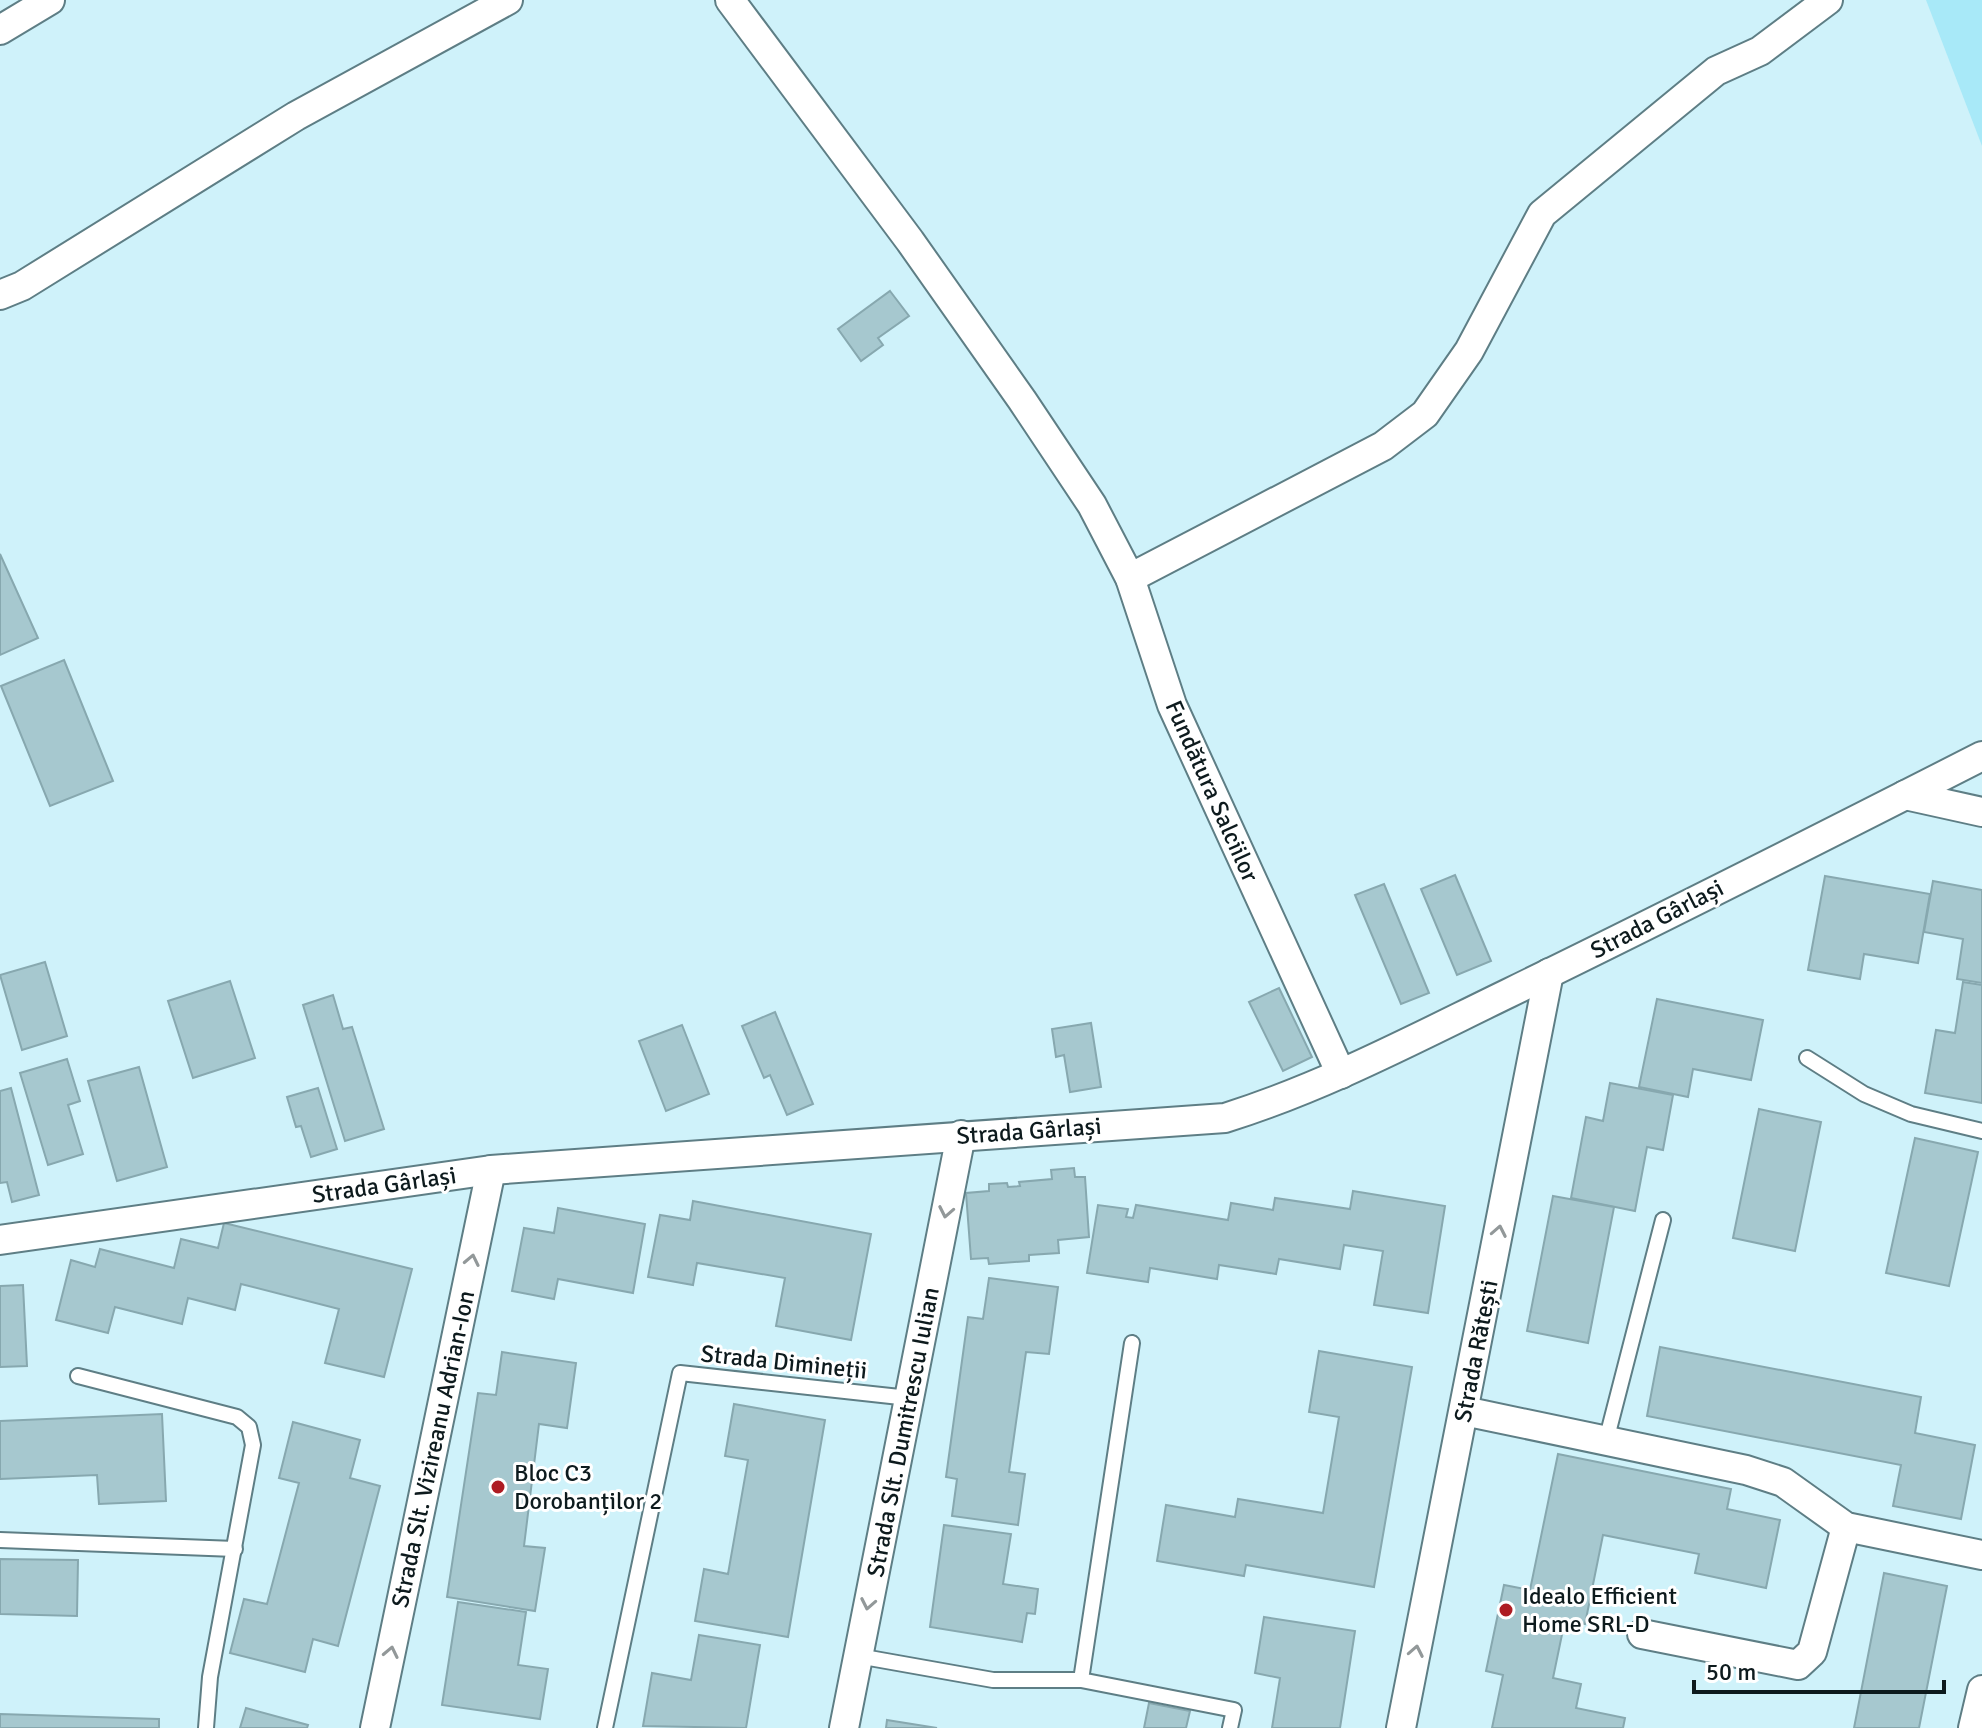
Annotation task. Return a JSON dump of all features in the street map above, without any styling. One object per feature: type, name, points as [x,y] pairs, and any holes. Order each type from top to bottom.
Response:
[{"type":"street","points":[[0,30],[50,0]]},
{"type":"street","points":[[0,295],[22,286],[296,116],[508,0]]},
{"type":"street","name":"Fundătura Salciilor","points":[[730,0],[910,241],[1092,505],[1130,578],[1172,705],[1341,1074]]},
{"type":"street","points":[[1130,578],[1383,446],[1425,414],[1469,351],[1542,214],[1716,71],[1760,51],[1828,0]]},
{"type":"street","name":"Strada Gârlași","points":[[0,1240],[491,1170],[1225,1118],[1276,1102],[1341,1074],[1982,756]]},
{"type":"street","points":[[1905,795],[1982,812]]},
{"type":"street","name":"Strada Rătești","points":[[1401,1728],[1549,973]]},
{"type":"street","name":"Strada Slt. Dumitrescu Iulian","points":[[844,1728],[961,1135]]},
{"type":"street","name":"Strada Slt. Vizireanu Adrian-Ion","points":[[375,1728],[491,1170]]},
{"type":"street","points":[[1464,1411],[1746,1470],[1783,1482],[1846,1527],[1982,1555]]},
{"type":"street","points":[[1642,1634],[1798,1665],[1812,1652],[1846,1527]]},
{"type":"street","points":[[1973,1728],[1982,1690]]},
{"type":"lane","points":[[1807,1058],[1864,1094],[1887,1104],[1911,1114],[1982,1131]]},
{"type":"lane","points":[[1606,1441],[1663,1220]]},
{"type":"lane","points":[[1081,1680],[1132,1343]]},
{"type":"lane","name":"Strada Dimineții","points":[[605,1728],[680,1373],[909,1398]]},
{"type":"lane","points":[[78,1376],[237,1417],[249,1427],[253,1445],[210,1677],[206,1728]]},
{"type":"lane","points":[[0,1540],[235,1549]]},
{"type":"lane","points":[[858,1656],[993,1680],[1081,1680],[1234,1710],[1230,1728]]},
{"type":"shaded area","points":[[1926,0],[1982,0],[1982,146]]},
{"type":"building","points":[[890,291],[909,316],[878,338],[883,345],[861,361],[838,329]]},
{"type":"building","points":[[0,554],[38,638],[0,655]]},
{"type":"building","points":[[64,660],[113,781],[50,806],[1,686]]},
{"type":"building","points":[[1455,875],[1491,961],[1457,975],[1421,889]]},
{"type":"building","points":[[1825,876],[1930,894],[1918,963],[1864,954],[1860,979],[1808,970]]},
{"type":"building","points":[[1933,881],[1982,890],[1982,983],[1957,979],[1963,939],[1924,932]]},
{"type":"building","points":[[1384,884],[1429,993],[1401,1004],[1355,895]]},
{"type":"building","points":[[45,962],[67,1036],[22,1050],[0,975]]},
{"type":"building","points":[[230,981],[255,1058],[193,1078],[168,1001]]},
{"type":"building","points":[[1963,982],[1982,985],[1982,1103],[1925,1093],[1936,1030],[1955,1033]]},
{"type":"building","points":[[1279,988],[1312,1057],[1283,1071],[1249,1002]]},
{"type":"building","points":[[333,995],[343,1029],[352,1027],[384,1129],[345,1141],[303,1005]]},
{"type":"building","points":[[1657,999],[1763,1020],[1751,1080],[1693,1069],[1688,1097],[1639,1087]]},
{"type":"building","points":[[775,1012],[813,1104],[787,1115],[770,1075],[764,1078],[742,1026]]},
{"type":"building","points":[[1091,1023],[1101,1087],[1070,1092],[1064,1055],[1056,1057],[1052,1029]]},
{"type":"building","points":[[682,1025],[709,1094],[666,1111],[639,1041]]},
{"type":"building","points":[[67,1059],[80,1101],[68,1105],[83,1154],[48,1165],[20,1073]]},
{"type":"building","points":[[139,1067],[167,1167],[117,1181],[88,1081]]},
{"type":"building","points":[[1610,1083],[1673,1095],[1663,1150],[1647,1147],[1635,1211],[1571,1198],[1586,1117],[1603,1121]]},
{"type":"building","points":[[11,1088],[39,1195],[12,1202],[7,1182],[0,1183],[0,1091]]},
{"type":"building","points":[[318,1088],[337,1149],[311,1157],[301,1126],[296,1127],[287,1097]]},
{"type":"building","points":[[1759,1109],[1821,1122],[1795,1251],[1733,1238]]},
{"type":"building","points":[[1915,1138],[1978,1152],[1949,1286],[1886,1273]]},
{"type":"building","points":[[1074,1168],[1075,1177],[1085,1177],[1089,1237],[1058,1240],[1059,1253],[1029,1255],[1029,1261],[989,1264],[988,1258],[971,1259],[966,1193],[989,1191],[989,1184],[1007,1183],[1008,1187],[1020,1186],[1019,1182],[1052,1179],[1051,1170]]},
{"type":"building","points":[[1353,1191],[1445,1206],[1428,1313],[1374,1305],[1383,1251],[1344,1245],[1340,1269],[1279,1259],[1276,1274],[1219,1265],[1217,1279],[1150,1268],[1148,1282],[1087,1273],[1098,1205],[1128,1209],[1126,1217],[1133,1218],[1136,1205],[1228,1220],[1231,1203],[1273,1210],[1275,1198],[1350,1209]]},
{"type":"building","points":[[1553,1196],[1614,1207],[1588,1343],[1527,1331]]},
{"type":"building","points":[[693,1201],[871,1234],[851,1340],[776,1326],[785,1278],[697,1263],[693,1285],[648,1277],[660,1215],[690,1220]]},
{"type":"building","points":[[558,1208],[645,1224],[633,1293],[558,1279],[554,1299],[512,1291],[524,1228],[554,1233]]},
{"type":"building","points":[[224,1223],[412,1269],[384,1377],[325,1363],[339,1309],[241,1284],[235,1310],[188,1298],[182,1324],[115,1307],[108,1333],[56,1320],[71,1260],[95,1267],[100,1249],[174,1268],[181,1239],[218,1248]]},
{"type":"building","points":[[989,1278],[1058,1287],[1049,1354],[1026,1352],[1009,1472],[1025,1474],[1018,1525],[952,1516],[957,1479],[946,1477],[968,1317],[983,1319]]},
{"type":"building","points":[[23,1285],[27,1366],[0,1367],[0,1286]]},
{"type":"building","points":[[1660,1347],[1921,1397],[1915,1433],[1975,1445],[1961,1519],[1893,1506],[1901,1465],[1647,1416]]},
{"type":"building","points":[[1319,1351],[1412,1367],[1374,1587],[1246,1565],[1244,1576],[1157,1561],[1166,1505],[1235,1517],[1238,1499],[1323,1513],[1339,1417],[1309,1412]]},
{"type":"building","name":"Bloc C3 Dorobanților 2","points":[[502,1352],[576,1363],[567,1428],[539,1424],[524,1546],[545,1548],[535,1611],[447,1597],[478,1393],[496,1395]]},
{"type":"building","points":[[734,1404],[825,1420],[788,1637],[695,1621],[704,1569],[728,1574],[748,1460],[725,1456]]},
{"type":"building","points":[[162,1414],[166,1501],[99,1504],[97,1475],[0,1479],[0,1421]]},
{"type":"building","points":[[293,1422],[360,1440],[350,1478],[380,1486],[338,1646],[313,1639],[305,1672],[230,1653],[244,1599],[267,1604],[299,1483],[279,1478]]},
{"type":"building","points":[[1558,1454],[1731,1489],[1727,1509],[1780,1520],[1766,1588],[1695,1573],[1699,1554],[1603,1535],[1585,1624],[1565,1620],[1553,1678],[1581,1684],[1576,1708],[1625,1718],[1623,1728],[1492,1728],[1503,1675],[1486,1671],[1504,1585],[1530,1590]]},
{"type":"building","points":[[944,1525],[1011,1534],[1003,1584],[1038,1589],[1035,1614],[1027,1613],[1022,1642],[930,1627]]},
{"type":"building","points":[[0,1559],[78,1560],[77,1616],[0,1614]]},
{"type":"building","points":[[1884,1573],[1947,1586],[1919,1728],[1854,1728]]},
{"type":"building","points":[[458,1602],[526,1612],[518,1665],[548,1669],[540,1719],[442,1705]]},
{"type":"building","points":[[1264,1617],[1355,1631],[1340,1728],[1272,1728],[1280,1678],[1255,1673]]},
{"type":"building","points":[[699,1635],[760,1645],[746,1728],[643,1726],[652,1673],[691,1680]]},
{"type":"building","points":[[1149,1703],[1190,1711],[1186,1728],[1144,1728]]},
{"type":"building","points":[[246,1708],[308,1725],[307,1728],[240,1728]]},
{"type":"building","points":[[0,1714],[159,1719],[159,1728],[0,1728]]},
{"type":"building","points":[[887,1720],[937,1728],[886,1728]]},
{"type":"place","name":"Bloc C3 Dorobanților 2","points":[[498,1487]]},
{"type":"place","name":"Idealo Efficient Home SRL-D","points":[[1506,1610]]}]
